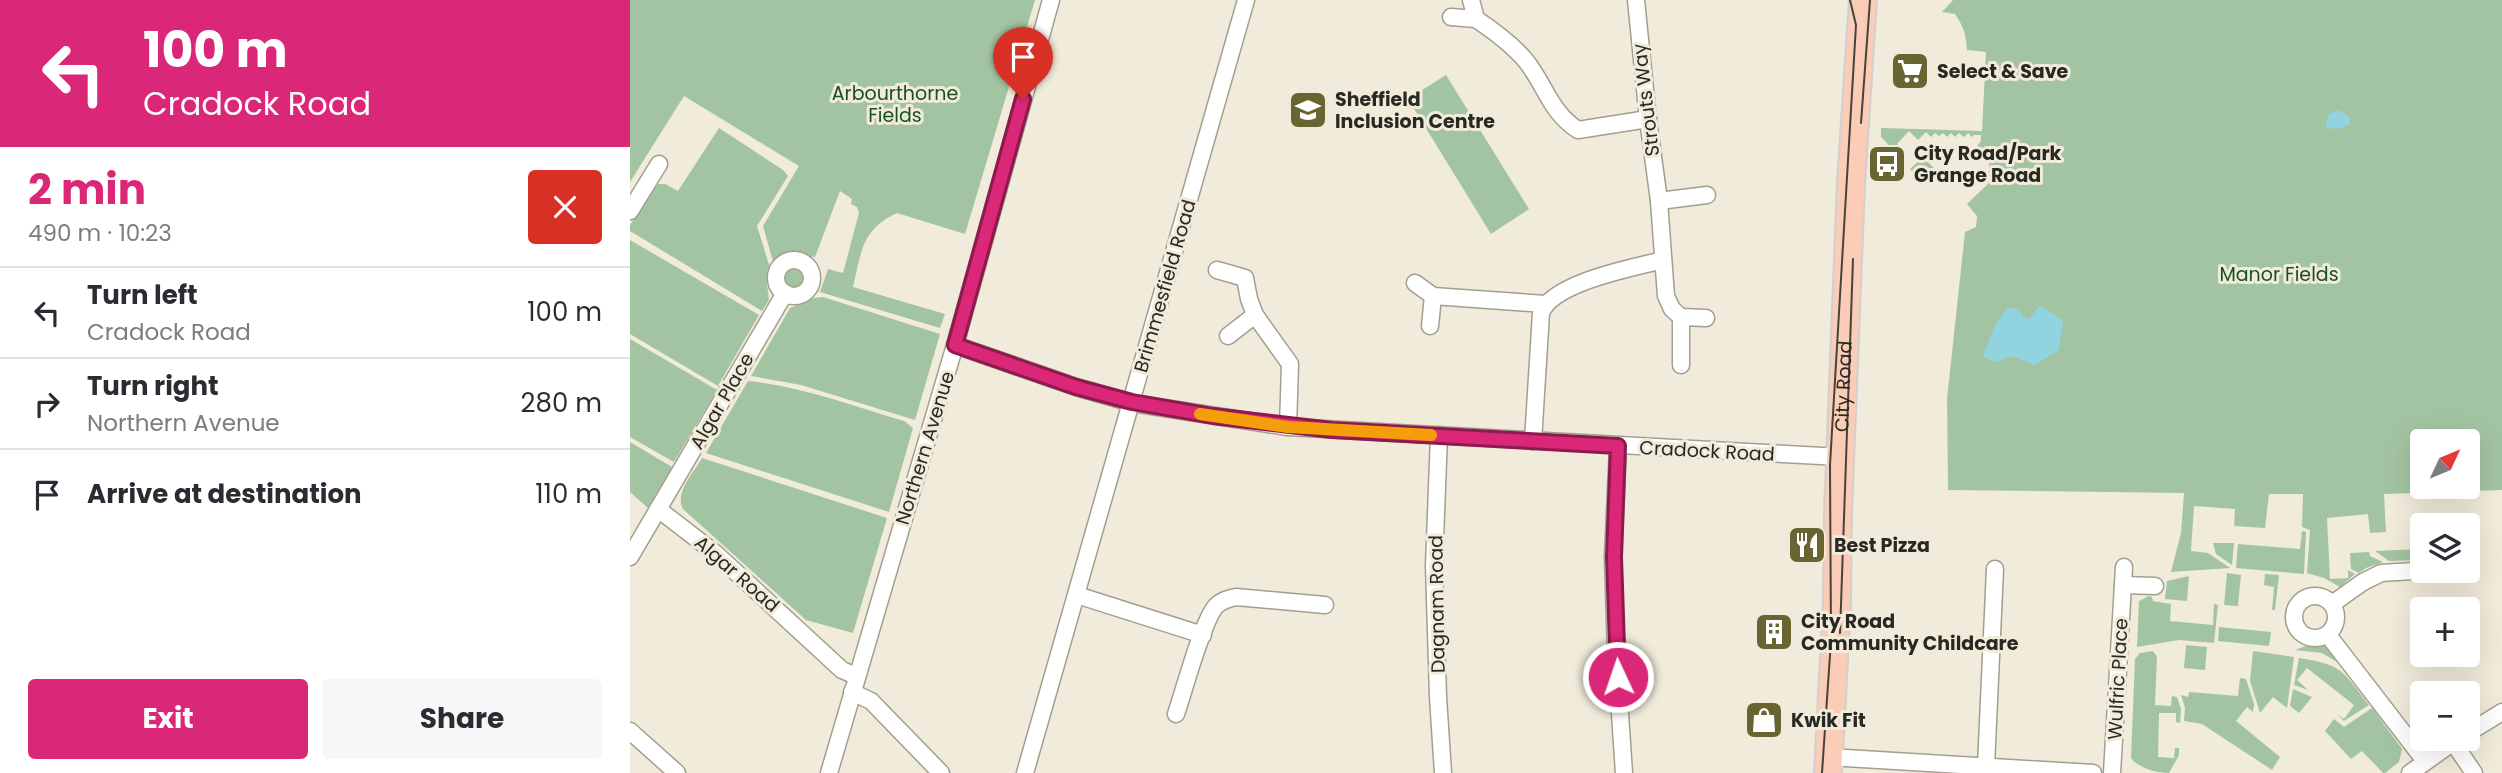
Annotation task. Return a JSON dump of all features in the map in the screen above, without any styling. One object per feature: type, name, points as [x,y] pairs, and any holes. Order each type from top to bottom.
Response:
[{"type":"main road","name":"City Road","points":[[1828,765],[1837,601],[1851,183],[1863,0]]},
{"type":"street","name":"Northern Avenue","points":[[829,773],[955,345],[1051,0]]},
{"type":"street","name":"Brimmesfield Road","points":[[1024,773],[1246,0]]},
{"type":"street","points":[[1471,0],[1476,19]]},
{"type":"street","name":"Strouts Way","points":[[1636,0],[1659,201],[1666,296],[1672,309],[1681,317],[1681,365]]},
{"type":"street","points":[[1451,17],[1476,19],[1499,35],[1527,62],[1574,136],[1648,119]]},
{"type":"street","points":[[630,212],[659,164]]},
{"type":"street","points":[[1659,201],[1707,195]]},
{"type":"street","points":[[1534,441],[1541,313],[1545,304],[1556,295],[1595,279],[1663,260]]},
{"type":"street","points":[[1217,270],[1245,278],[1255,315],[1290,364],[1288,427]]},
{"type":"street","points":[[1415,283],[1433,296],[1545,304]]},
{"type":"street","name":"Algar Place","points":[[658,509],[785,293]]},
{"type":"street","points":[[1430,326],[1433,296]]},
{"type":"street","points":[[1228,336],[1255,315]]},
{"type":"street","points":[[1681,317],[1706,318]]},
{"type":"street","name":"Cradock Road","points":[[955,345],[1076,387],[1132,402],[1288,427],[1840,457]]},
{"type":"street","name":"Dagnam Road","points":[[1439,435],[1434,566],[1437,685],[1443,773]]},
{"type":"street","points":[[1618,446],[1614,557],[1616,655],[1624,773]]},
{"type":"street","points":[[630,557],[658,509]]},
{"type":"street","name":"Algar Road","points":[[658,509],[715,553],[842,670],[856,676]]},
{"type":"street","name":"Wulfric Place","points":[[2112,773],[2124,567]]},
{"type":"street","points":[[1986,766],[1994,569]]},
{"type":"street","points":[[2332,604],[2381,573],[2410,571]]},
{"type":"street","points":[[2123,585],[2155,586]]},
{"type":"street","points":[[1077,594],[1203,635]]},
{"type":"street","points":[[2309,596],[2322,597],[2332,604],[2336,620],[2328,635],[2316,639],[2304,636],[2296,627],[2294,614],[2299,603],[2309,596]]},
{"type":"street","points":[[1176,714],[1214,608],[1223,600],[1236,597],[1325,605]]},
{"type":"street","points":[[2328,635],[2425,761]]},
{"type":"street","points":[[852,692],[871,701],[941,773]]},
{"type":"street","points":[[2480,726],[2502,712]]},
{"type":"street","points":[[630,731],[669,770]]},
{"type":"street","points":[[2410,773],[2440,751]]},
{"type":"street","points":[[2462,751],[2473,773]]},
{"type":"street","points":[[1828,765],[1986,766],[2093,773]]},
{"type":"green space","name":"Arbourthorne Fields","points":[[630,0],[1035,0],[965,234],[897,213],[876,226],[861,252],[853,287],[945,314],[940,328],[820,292],[828,269],[843,273],[859,213],[857,207],[851,204],[852,199],[840,191],[815,257],[788,255],[774,265],[763,226],[799,166],[684,96],[630,182]]},
{"type":"green space","name":"Manor Fields","points":[[1953,0],[2502,0],[2502,490],[2480,491],[2480,429],[2410,429],[2410,493],[2384,494],[2386,532],[2370,533],[2368,514],[2327,518],[2330,579],[2348,578],[2348,570],[2355,574],[2340,587],[2307,573],[2310,530],[2302,527],[2303,494],[2269,494],[2265,528],[2234,526],[2235,509],[2194,506],[2191,551],[2208,553],[2230,568],[2171,572],[2181,533],[2184,493],[1948,490],[1947,399],[1965,232],[1976,227],[1977,216],[1967,204],[1993,179],[1991,176],[1984,177],[1989,171],[1989,157],[1977,146],[1981,135],[1972,137],[1968,133],[1964,137],[1959,133],[1955,137],[1951,133],[1947,137],[1943,133],[1939,136],[1935,133],[1931,137],[1926,132],[1918,140],[1909,131],[1897,144],[1905,152],[1901,157],[1881,137],[1881,128],[1982,131],[1986,52],[1967,50],[1964,31],[1955,14],[1942,12]]},
{"type":"green space","points":[[1446,75],[1529,209],[1491,234],[1408,99]]},
{"type":"green space","points":[[719,128],[788,176],[757,226],[770,268],[767,283],[769,300],[762,311],[630,231],[630,225],[658,184],[665,184],[678,191]]},
{"type":"green space","points":[[1923,157],[1935,169],[1922,182],[1910,169]]},
{"type":"green space","points":[[630,240],[759,315],[718,386],[630,334]]},
{"type":"green space","points":[[794,269],[801,272],[804,279],[801,286],[794,289],[787,286],[784,279],[787,272]]},
{"type":"green space","points":[[823,297],[940,334],[915,420],[801,385],[751,376],[790,308]]},
{"type":"green space","points":[[630,339],[717,390],[674,462],[630,437]]},
{"type":"green space","points":[[748,381],[827,397],[904,421],[913,428],[889,512],[706,453]]},
{"type":"green space","points":[[630,442],[672,467],[648,508],[630,492]]},
{"type":"green space","points":[[702,458],[887,518],[853,633],[806,620],[683,509],[683,490]]},
{"type":"green space","points":[[2302,531],[2306,532],[2304,574],[2236,568],[2238,544],[2300,549]]},
{"type":"green space","points":[[2213,543],[2234,543],[2232,565],[2216,554]]},
{"type":"green space","points":[[2410,550],[2410,560],[2389,561],[2375,551]]},
{"type":"green space","points":[[2369,552],[2370,556],[2383,562],[2359,573],[2351,569],[2350,553]]},
{"type":"green space","points":[[2227,573],[2241,575],[2238,606],[2224,605]]},
{"type":"green space","points":[[2265,574],[2279,575],[2275,610],[2272,610],[2274,587],[2264,585]]},
{"type":"green space","points":[[2189,576],[2187,601],[2165,599],[2167,581]]},
{"type":"green space","points":[[2149,596],[2153,601],[2171,604],[2170,621],[2213,625],[2214,604],[2218,605],[2214,643],[2179,640],[2137,647],[2139,601]]},
{"type":"green space","points":[[2219,627],[2271,632],[2269,646],[2218,641]]},
{"type":"green space","points":[[2186,645],[2207,647],[2205,670],[2184,668]]},
{"type":"green space","points":[[2309,645],[2326,646],[2337,662],[2322,653],[2295,650]]},
{"type":"green space","points":[[2153,651],[2157,657],[2155,705],[2171,706],[2172,696],[2177,697],[2181,709],[2180,723],[2176,722],[2176,713],[2159,713],[2158,757],[2174,758],[2175,748],[2179,748],[2179,755],[2169,773],[2148,769],[2131,758],[2135,659],[2140,653]]},
{"type":"green space","points":[[2253,651],[2294,657],[2287,708],[2273,697],[2260,713],[2250,681]]},
{"type":"green space","points":[[2299,658],[2325,663],[2340,671],[2369,705],[2344,721],[2337,714],[2344,719],[2354,705],[2307,668],[2297,680],[2308,690],[2294,685]]},
{"type":"green space","points":[[2240,678],[2246,679],[2254,704],[2253,712],[2247,707],[2236,721],[2280,757],[2272,770],[2202,724],[2184,721],[2185,708],[2181,695],[2188,697],[2189,692],[2238,696]]},
{"type":"green space","points":[[2293,689],[2312,697],[2299,713],[2290,706]]},
{"type":"green space","points":[[2372,708],[2402,749],[2399,762],[2385,773],[2362,751],[2351,759],[2325,731],[2334,719],[2344,727]]},
{"type":"water","points":[[2339,110],[2350,118],[2350,124],[2339,129],[2326,128],[2328,114]]},
{"type":"water","points":[[2040,305],[2063,321],[2059,350],[2035,365],[2011,356],[1996,362],[1983,357],[1994,327],[2007,308],[2018,309],[2022,316],[2029,319]]},
{"type":"tram line","points":[[1822,773],[1831,640],[1830,465],[1856,25],[1850,0]]},
{"type":"tram line","points":[[1861,123],[1870,0]]},
{"type":"tram line","points":[[1840,633],[1853,259]]},
{"type":"slow traffic","points":[[1200,414],[1288,427],[1431,435]]},
{"type":"place","name":"Select & Save","points":[[1910,71]]},
{"type":"place","name":"Sheffield Inclusion Centre","points":[[1308,110]]},
{"type":"place","name":"City Road/Park Grange Road","points":[[1887,164]]},
{"type":"place","name":"Best Pizza","points":[[1807,545]]},
{"type":"place","name":"City Road Community Childcare","points":[[1774,632]]},
{"type":"place","name":"Kwik Fit","points":[[1764,720]]},
{"type":"route","points":[[1023,99],[955,345],[1076,387],[1132,402],[1213,416],[1288,427],[1354,432],[1618,446],[1614,557],[1618,677]]}]
